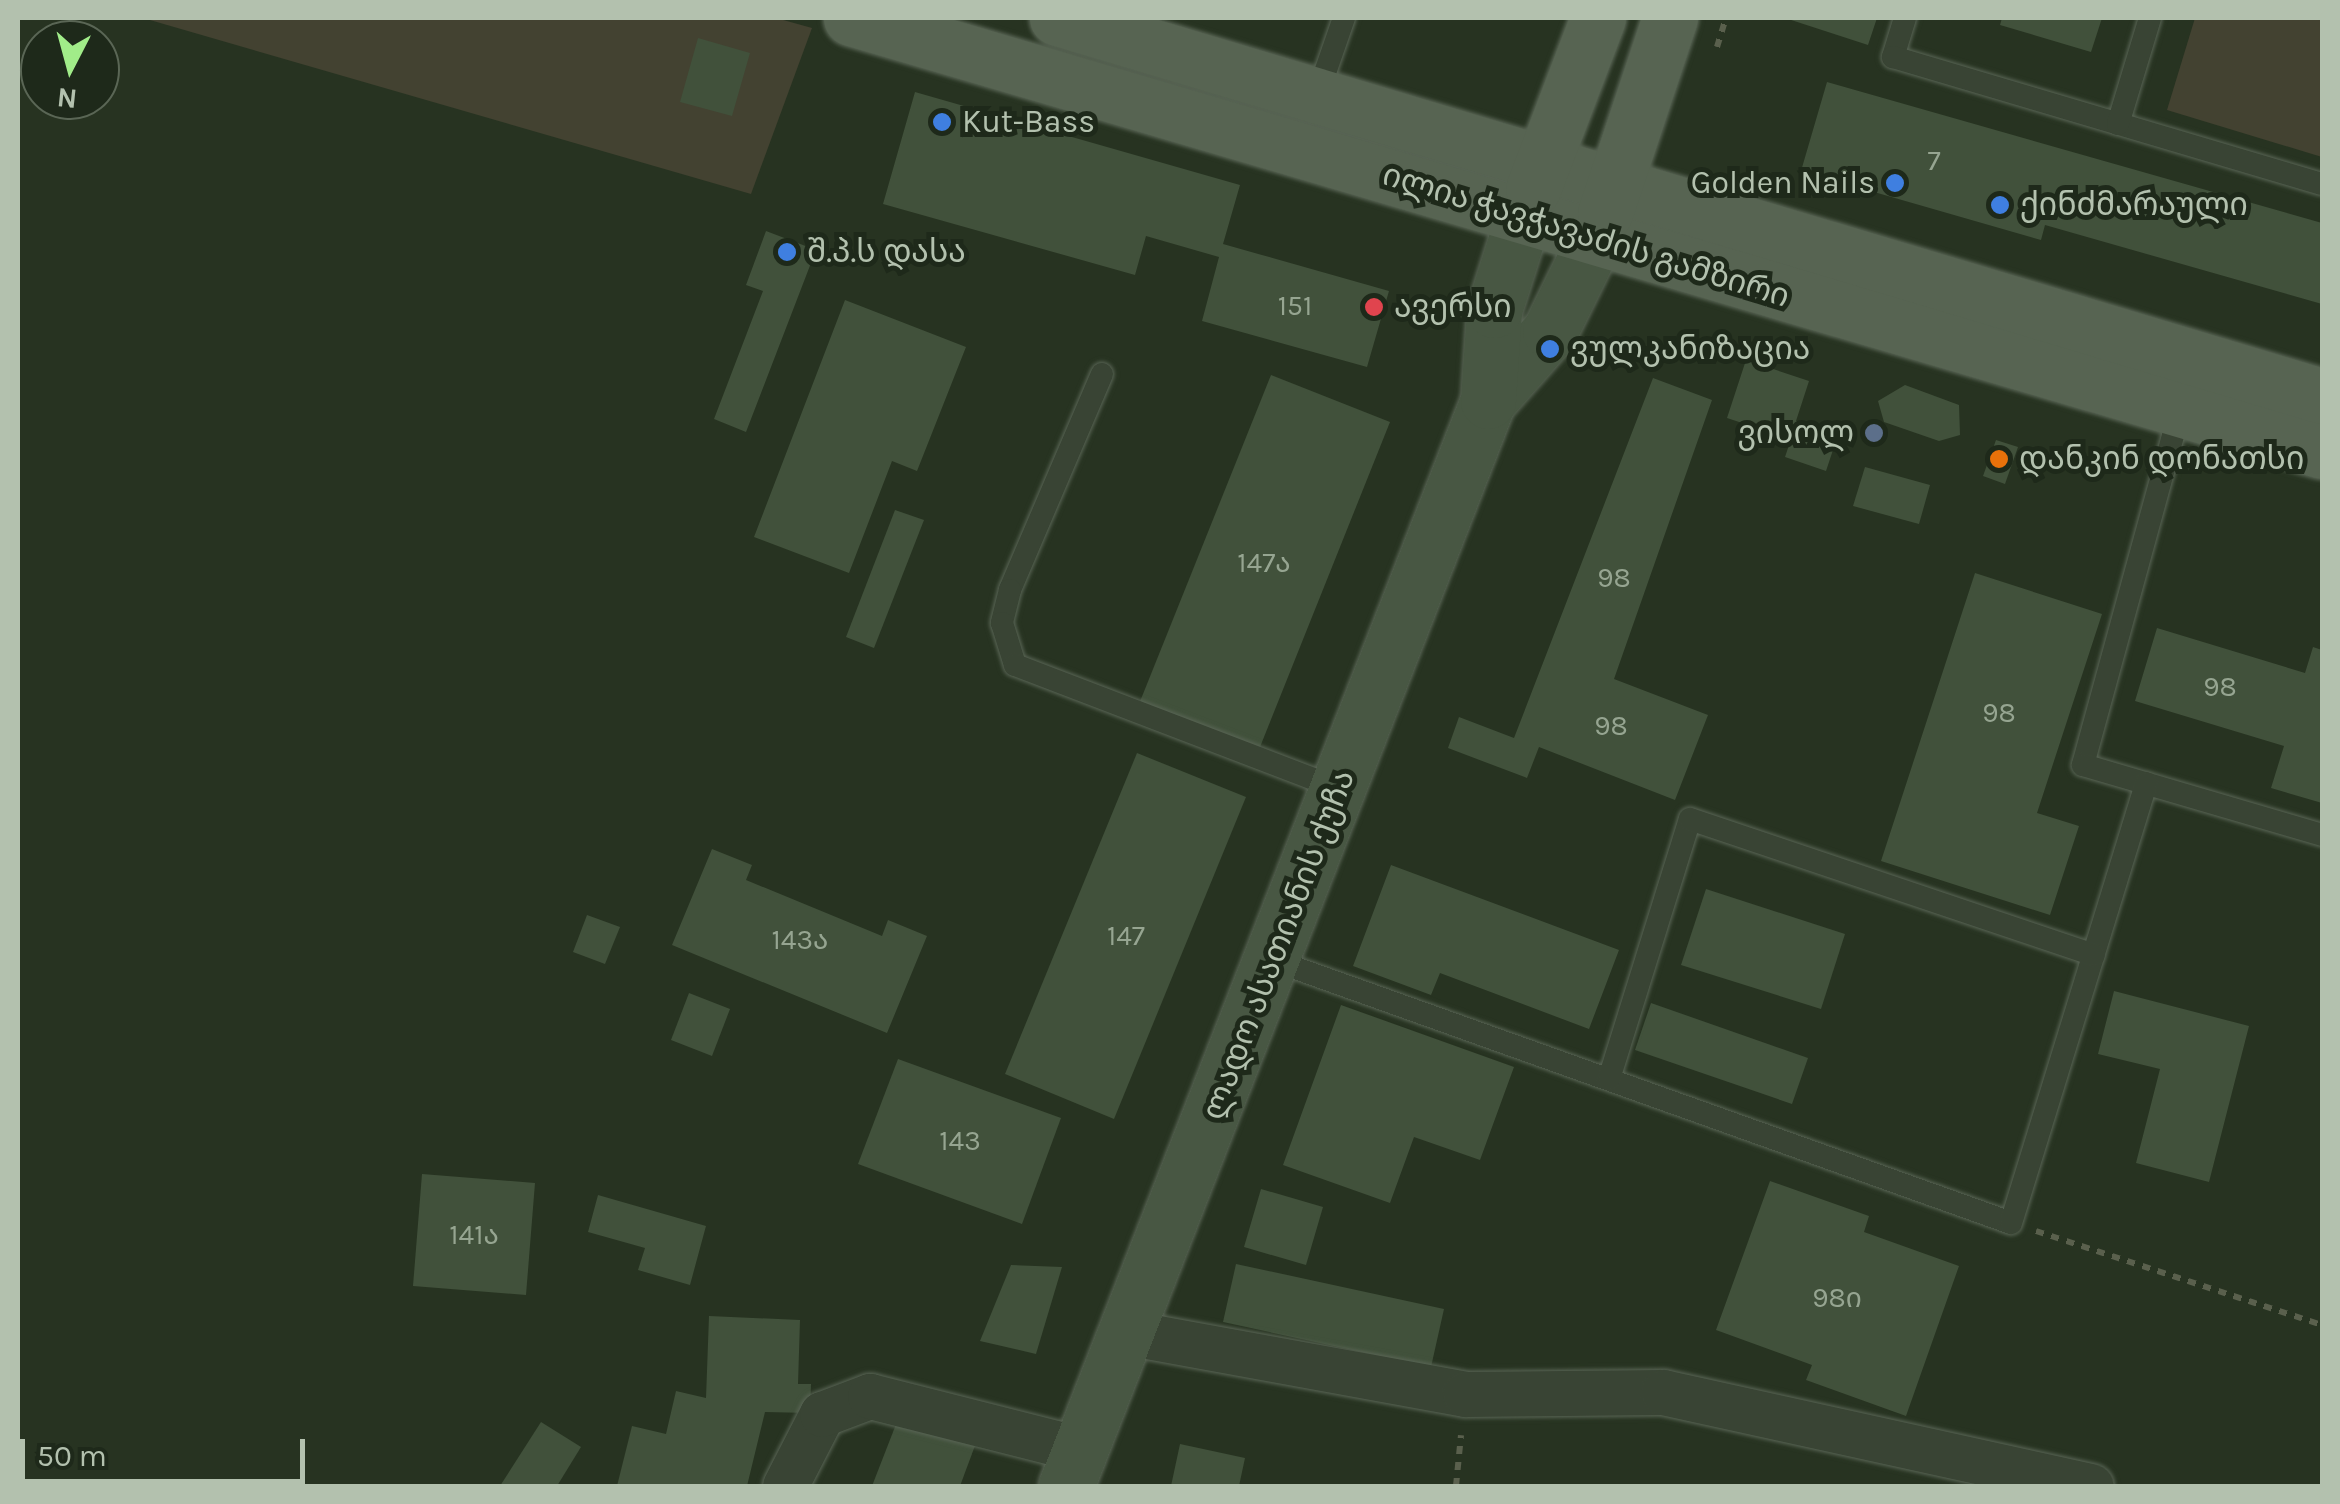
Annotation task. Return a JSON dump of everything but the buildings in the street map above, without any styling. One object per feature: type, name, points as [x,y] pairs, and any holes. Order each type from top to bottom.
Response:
[{"type":"main road","name":"ილია ჭავჭავაძის გამზირი","points":[[851,18],[2322,451]]},
{"type":"main road","name":"ილია ჭავჭავაძის გამზირი","points":[[1057,18],[1545,157],[2322,396]]},
{"type":"main road","points":[[1524,215],[1598,18]]},
{"type":"main road","points":[[1596,239],[1670,18]]},
{"type":"main road","name":"ლადო ასათიანის ქუჩა","points":[[1073,1468],[1130,1333],[1488,401],[1494,310],[1524,215]]},
{"type":"main road","name":"ლადო ასათიანის ქუჩა","points":[[1488,401],[1550,332],[1596,239]]},
{"type":"street","points":[[1130,1333],[1465,1394],[1663,1392],[2091,1486]]},
{"type":"street","points":[[785,1486],[822,1414],[870,1396],[1073,1468]]},
{"type":"lane","points":[[1319,90],[1344,18]]},
{"type":"lane","points":[[1905,18],[1894,58],[2322,184]]},
{"type":"lane","points":[[2118,124],[2150,18]]},
{"type":"lane","points":[[1102,374],[1010,590],[1002,623],[1014,665],[1339,788]]},
{"type":"lane","points":[[2180,410],[2083,765],[2322,834]]},
{"type":"lane","points":[[1273,960],[2011,1223],[2146,784]]},
{"type":"lane","points":[[1609,1080],[1690,819],[2094,955]]},
{"type":"path","points":[[1718,46],[1726,18]]},
{"type":"path","points":[[2011,1223],[2322,1325]]},
{"type":"path","points":[[1456,1486],[1465,1394]]},
{"type":"shaded area","points":[[143,18],[776,18],[812,28],[751,194]]},
{"type":"shaded area","points":[[2195,18],[2322,18],[2322,157],[2167,110]]},
{"type":"place","name":"Kut-Bass","points":[[942,122]]},
{"type":"place","name":"Golden Nails","points":[[1895,183]]},
{"type":"place","name":"ქინძმარაული","points":[[2000,205]]},
{"type":"place","name":"შ.პ.ს დასა","points":[[787,252]]},
{"type":"place","name":"ავერსი","points":[[1374,307]]},
{"type":"place","name":"ვულკანიზაცია","points":[[1550,349]]},
{"type":"place","name":"ვისოლ","points":[[1874,433]]},
{"type":"place","name":"დანკინ დონათსი","points":[[1999,459]]}]
